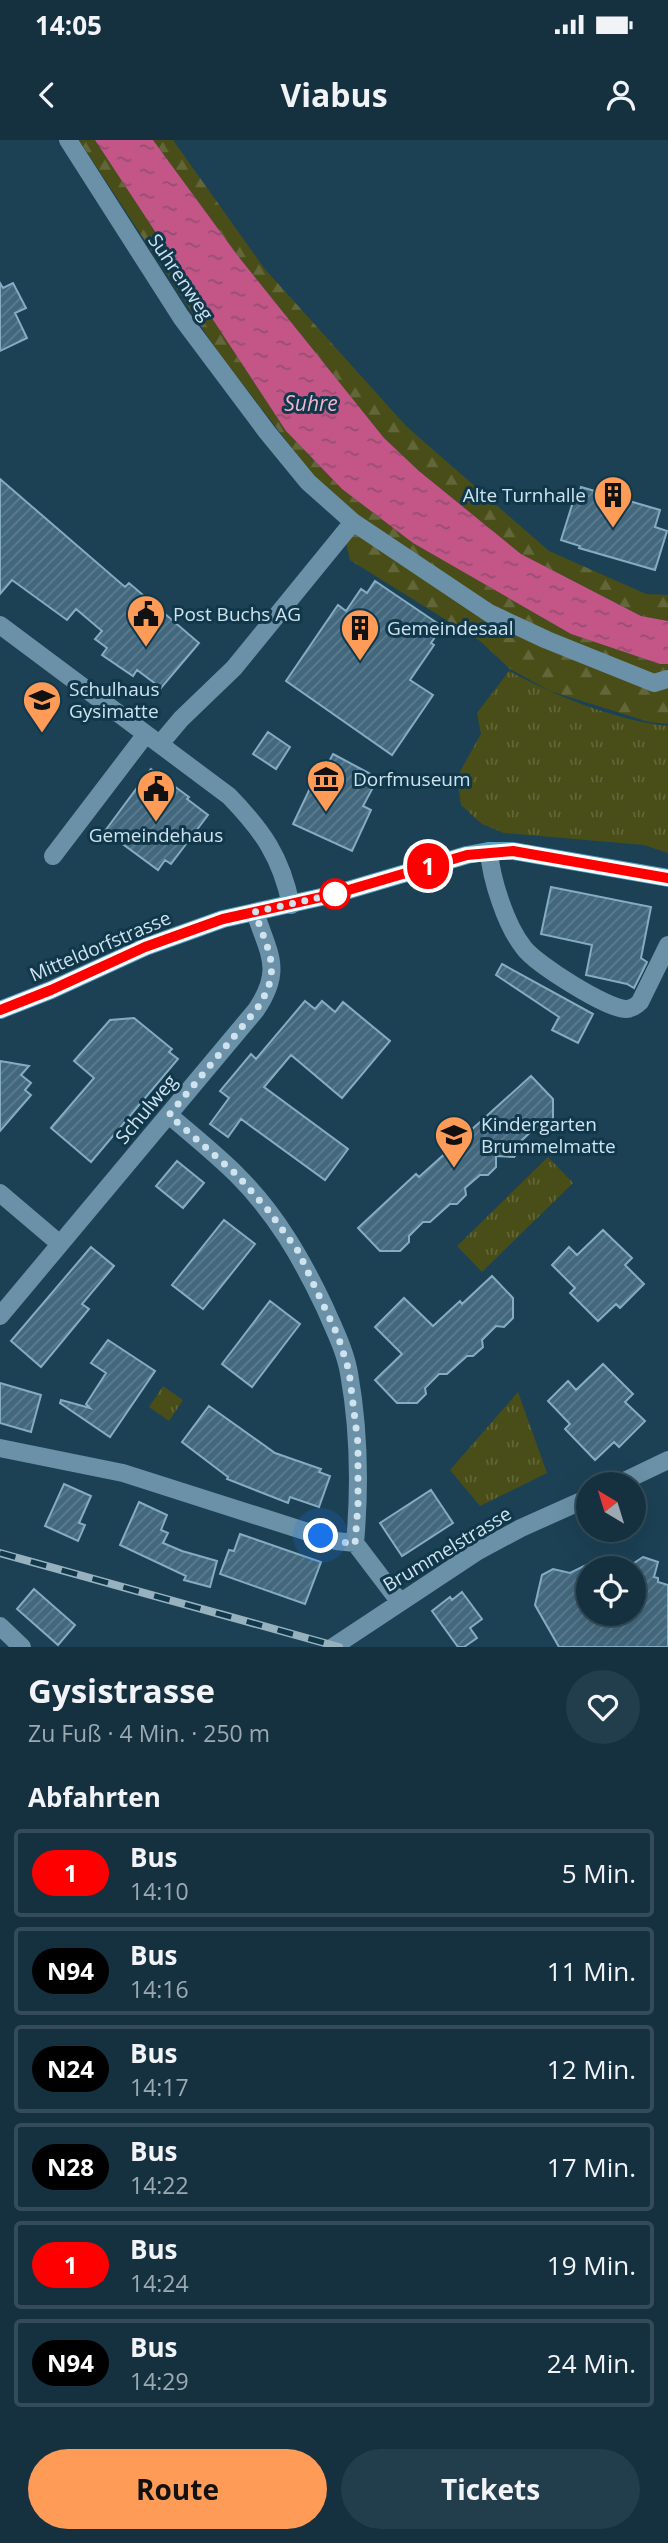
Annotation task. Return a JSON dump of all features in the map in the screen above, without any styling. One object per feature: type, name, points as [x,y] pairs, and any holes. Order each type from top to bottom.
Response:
[{"type":"main road","name":"Mitteldorfstrasse","points":[[0,1010],[166,939],[223,919],[291,905],[467,855],[513,851],[668,878]]},
{"type":"street","name":"Suhrenweg","points":[[68,140],[181,317],[308,482],[353,522],[489,613],[547,640],[661,681]]},
{"type":"street","points":[[53,856],[153,739],[181,719],[234,668],[353,522]]},
{"type":"street","points":[[0,625],[229,796],[254,822],[270,844],[281,867],[291,905]]},
{"type":"street","points":[[489,851],[490,868],[513,931],[524,948],[534,959],[587,993],[617,1007],[634,1007],[640,1002],[668,945]]},
{"type":"street","name":"Schulweg","points":[[0,1316],[268,993],[271,960],[255,912]]},
{"type":"street","points":[[169,1115],[237,1175],[268,1210],[298,1251],[338,1336],[349,1371],[358,1444],[355,1544]]},
{"type":"street","points":[[0,1193],[60,1244]]},
{"type":"street","points":[[0,1448],[124,1473],[336,1541],[355,1544],[377,1569],[399,1601]]},
{"type":"street","points":[[643,1472],[668,1460]]},
{"type":"street","name":"Brummelstrasse","points":[[333,1647],[478,1551],[576,1503]]},
{"type":"street","points":[[0,1626],[22,1647]]},
{"type":"green space","points":[[79,140],[95,140],[286,431],[342,489],[413,543],[571,634],[660,664],[668,664],[668,724],[649,722],[550,691],[510,669],[480,641],[350,560],[338,508],[216,349]]},
{"type":"green space","points":[[153,140],[173,140],[264,268],[406,426],[549,551],[646,594],[668,595],[668,621],[641,616],[521,554],[419,471],[384,438],[238,256]]},
{"type":"green space","points":[[509,671],[606,713],[668,726],[668,853],[644,845],[504,833],[482,824],[461,805],[457,777],[481,734],[477,713]]},
{"type":"green space","points":[[548,1157],[573,1183],[482,1272],[457,1246]]},
{"type":"green space","points":[[163,1386],[183,1400],[169,1421],[149,1407]]},
{"type":"green space","points":[[518,1392],[547,1473],[480,1506],[450,1470]]},
{"type":"water","name":"Suhre","points":[[95,140],[153,140],[238,256],[384,438],[419,471],[521,554],[641,616],[668,621],[668,664],[660,664],[571,634],[413,543],[342,489],[286,431]]},
{"type":"building","points":[[0,283],[3,288],[13,283],[26,308],[15,313],[27,338],[0,351]]},
{"type":"building","points":[[0,479],[125,587],[129,583],[199,643],[161,688],[137,670],[133,676],[102,655],[107,648],[95,639],[102,631],[76,609],[67,620],[12,580],[0,594]]},
{"type":"building","name":"Alte Turnhalle","points":[[581,487],[660,510],[655,527],[667,531],[655,570],[579,548],[580,546],[561,540],[573,502],[577,503]]},
{"type":"building","name":"Gemeindesaal","points":[[375,581],[440,625],[432,636],[435,637],[431,643],[434,645],[410,680],[433,695],[392,755],[286,681],[338,605],[346,611],[361,589],[367,593]]},
{"type":"building","points":[[268,732],[290,747],[276,769],[253,754]]},
{"type":"building","points":[[333,754],[378,778],[363,806],[371,810],[352,851],[293,824],[313,782],[317,784]]},
{"type":"building","name":"Gemeindehaus","points":[[151,769],[208,815],[171,864],[165,860],[158,870],[105,831]]},
{"type":"building","points":[[551,887],[651,907],[641,958],[647,962],[634,988],[586,975],[592,945],[541,934]]},
{"type":"building","points":[[502,964],[593,1014],[578,1043],[552,1030],[559,1017],[496,975]]},
{"type":"building","points":[[305,1001],[315,1009],[322,1001],[335,1012],[343,1002],[390,1041],[342,1098],[291,1055],[264,1087],[348,1149],[325,1180],[241,1119],[228,1137],[210,1124],[229,1098],[220,1091],[251,1054],[256,1059]]},
{"type":"building","points":[[134,1018],[172,1049],[169,1052],[178,1059],[91,1162],[51,1128],[94,1078],[74,1061],[110,1020]]},
{"type":"building","points":[[0,1061],[29,1066],[21,1075],[31,1083],[25,1090],[31,1095],[0,1131]]},
{"type":"building","points":[[531,1076],[553,1099],[553,1119],[543,1127],[536,1127],[521,1141],[522,1149],[514,1157],[496,1156],[496,1167],[488,1175],[480,1175],[465,1188],[466,1195],[457,1204],[450,1204],[430,1222],[423,1222],[409,1236],[409,1242],[400,1251],[380,1251],[358,1228],[416,1174],[419,1177]]},
{"type":"building","points":[[177,1161],[204,1183],[183,1208],[156,1186]]},
{"type":"building","points":[[224,1220],[255,1244],[203,1309],[172,1285]]},
{"type":"building","points":[[603,1230],[632,1258],[625,1265],[644,1284],[620,1308],[616,1304],[598,1321],[570,1293],[575,1288],[552,1265],[569,1247],[577,1255]]},
{"type":"building","points":[[91,1247],[114,1266],[82,1304],[89,1309],[41,1367],[11,1341]]},
{"type":"building","points":[[492,1276],[513,1298],[513,1318],[504,1327],[496,1326],[482,1340],[483,1347],[473,1356],[467,1356],[447,1374],[439,1374],[425,1388],[426,1394],[417,1403],[397,1403],[375,1380],[402,1354],[375,1327],[404,1298],[433,1326]]},
{"type":"building","points":[[270,1301],[300,1324],[252,1387],[222,1364]]},
{"type":"building","points":[[108,1340],[155,1371],[110,1437],[60,1403],[61,1400],[90,1408],[86,1404],[106,1373],[91,1363]]},
{"type":"building","points":[[603,1364],[633,1394],[625,1402],[645,1421],[619,1447],[614,1442],[595,1460],[565,1429],[570,1424],[548,1401],[568,1381],[576,1390]]},
{"type":"building","points":[[0,1383],[41,1395],[31,1432],[0,1423]]},
{"type":"building","points":[[209,1406],[275,1453],[321,1469],[319,1472],[330,1476],[319,1507],[290,1497],[288,1503],[227,1479],[228,1477],[182,1442]]},
{"type":"building","points":[[64,1484],[91,1496],[79,1523],[85,1525],[78,1541],[45,1526]]},
{"type":"building","points":[[431,1490],[453,1523],[402,1556],[380,1523]]},
{"type":"building","points":[[139,1502],[167,1515],[161,1530],[168,1533],[163,1543],[217,1561],[210,1587],[184,1580],[186,1576],[120,1545]]},
{"type":"building","points":[[240,1534],[321,1562],[305,1604],[220,1574],[229,1550],[234,1551]]},
{"type":"building","points":[[646,1558],[658,1562],[654,1577],[658,1578],[658,1582],[668,1585],[668,1647],[559,1647],[535,1605],[542,1575],[553,1569],[570,1573],[576,1570],[576,1626],[646,1626]]},
{"type":"building","points":[[34,1589],[75,1625],[58,1645],[17,1609]]},
{"type":"building","points":[[462,1592],[482,1619],[470,1628],[477,1638],[464,1647],[458,1647],[432,1611],[450,1597],[452,1600]]},
{"type":"railway","points":[[0,1553],[339,1647]]},
{"type":"bus line","name":"1","points":[[0,1010],[145,947],[223,919],[335,894],[467,855],[513,851],[668,878]]},
{"type":"place","name":"Alte Turnhalle","points":[[613,529]]},
{"type":"place","name":"Post Buchs AG","points":[[146,648]]},
{"type":"place","name":"Gemeindesaal","points":[[360,662]]},
{"type":"place","name":"Schulhaus Gysimatte","points":[[42,734]]},
{"type":"place","name":"Dorfmuseum","points":[[326,813]]},
{"type":"place","name":"Gemeindehaus","points":[[156,823]]},
{"type":"place","name":"Kindergarten Brummelmatte","points":[[454,1169]]},
{"type":"route","points":[[321,1536],[355,1544],[358,1444],[349,1371],[338,1336],[298,1251],[268,1210],[237,1175],[169,1115],[268,993],[271,960],[255,912],[335,894]]}]
